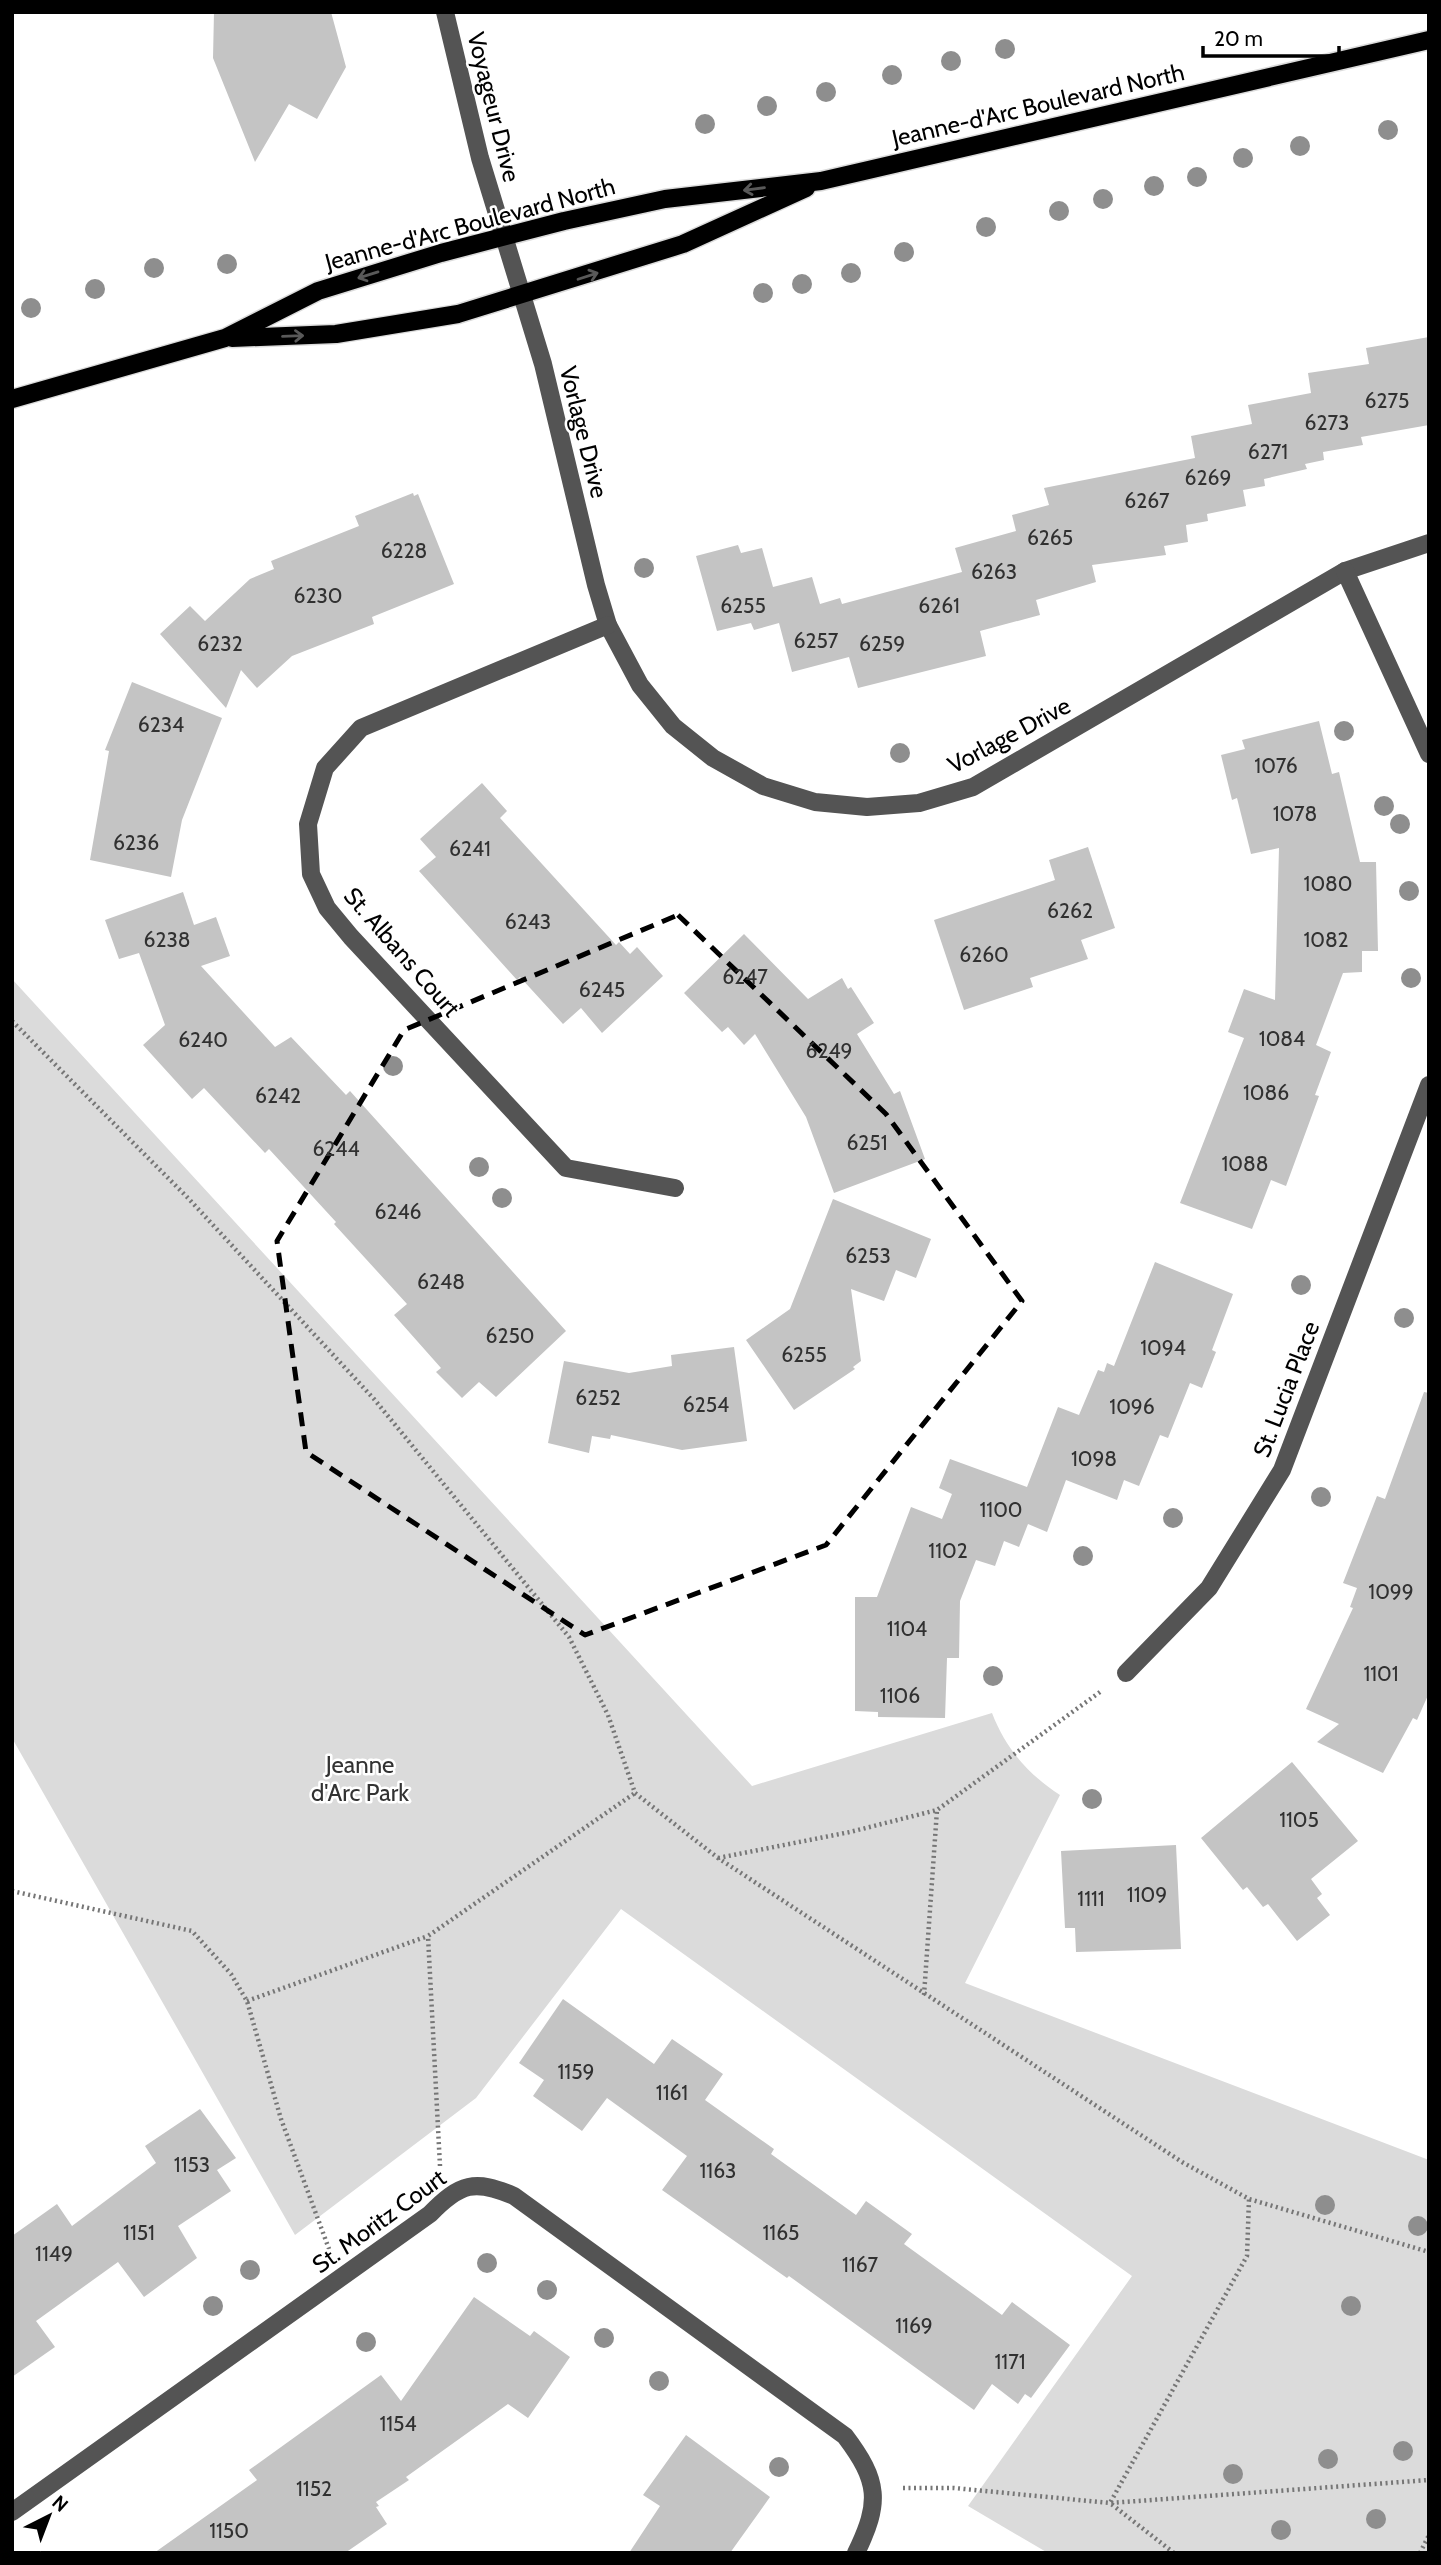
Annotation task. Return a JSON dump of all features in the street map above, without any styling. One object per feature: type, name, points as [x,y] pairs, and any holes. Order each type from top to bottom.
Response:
[{"type":"main road","name":"Jeanne-d'Arc Boulevard North","points":[[12,399],[225,338],[318,290],[504,237],[665,199],[821,181],[1429,40]]},
{"type":"main road","name":"Jeanne-d'Arc Boulevard North","points":[[225,338],[335,334],[458,314],[683,244],[821,181]]},
{"type":"street","name":"Voyageur Drive","points":[[445,12],[480,158],[522,295]]},
{"type":"street","name":"Vorlage Drive","points":[[522,295],[608,625],[640,685],[673,726],[713,758],[763,786],[815,802],[867,807],[906,804],[973,787],[1345,571],[1429,543]]},
{"type":"street","points":[[1345,571],[1429,754]]},
{"type":"street","name":"St. Albans Court","points":[[608,625],[360,728],[325,768],[308,824],[311,874],[327,908],[351,937],[566,1168],[675,1188]]},
{"type":"street","name":"St. Lucia Place","points":[[1126,1673],[1209,1588],[1282,1470],[1429,1086]]},
{"type":"street","name":"St. Moritz Court","points":[[12,2512],[430,2214],[446,2198],[467,2187],[488,2185],[514,2196],[845,2436],[863,2460],[874,2489]]},
{"type":"street","points":[[856,2553],[869,2527],[874,2489]]},
{"type":"path","points":[[12,1021],[188,1198],[374,1399],[569,1637],[608,1715],[635,1793],[718,1858],[1182,2162],[1249,2199],[1429,2252]]},
{"type":"path","points":[[718,1858],[850,1832],[937,1810],[1126,1673]]},
{"type":"path","points":[[247,2001],[428,1936],[635,1793]]},
{"type":"path","points":[[924,1995],[937,1810]]},
{"type":"path","points":[[12,1891],[192,1931],[231,1974],[247,2001],[281,2119],[340,2279]]},
{"type":"path","points":[[428,1936],[437,2154],[446,2198]]},
{"type":"path","points":[[1110,2503],[1247,2256],[1249,2199]]},
{"type":"path","points":[[874,2489],[954,2488],[1110,2503],[1429,2480]]},
{"type":"path","points":[[1110,2503],[1174,2553]]},
{"type":"path","points":[[1420,2553],[1429,2535]]},
{"type":"highlighted area","points":[[678,915],[886,1114],[1022,1301],[826,1545],[585,1635],[306,1452],[277,1241],[404,1030]]},
{"type":"green space","name":"Jeanne d'Arc Park","points":[[12,979],[752,1786],[992,1713],[1019,1760],[1060,1795],[965,1983],[1429,2160],[1429,2553],[1048,2553],[968,2506],[1132,2276],[621,1909],[476,2098],[295,2235],[12,1738]]},
{"type":"building","points":[[214,12],[331,12],[346,67],[317,119],[289,104],[255,162],[213,58]]},
{"type":"building","points":[[1429,337],[1429,425],[1361,437],[1363,445],[1323,452],[1324,460],[1305,464],[1307,469],[1264,479],[1265,486],[1243,490],[1246,506],[1207,514],[1208,521],[1186,525],[1188,542],[1164,546],[1166,555],[1092,565],[1096,582],[1036,600],[1040,615],[980,631],[986,656],[858,688],[849,657],[792,672],[779,623],[754,630],[751,623],[717,631],[696,556],[738,545],[741,553],[762,548],[773,587],[812,577],[820,604],[840,598],[842,604],[962,572],[955,548],[1016,531],[1012,515],[1049,505],[1044,488],[1195,458],[1191,436],[1252,424],[1248,405],[1311,393],[1308,373],[1369,364],[1366,348]]},
{"type":"building","points":[[413,493],[414,496],[418,494],[454,584],[372,617],[374,624],[292,656],[257,688],[241,670],[226,708],[160,634],[190,606],[205,621],[250,579],[274,569],[271,561],[359,526],[355,516]]},
{"type":"building","points":[[132,682],[222,718],[182,820],[171,877],[90,860],[109,751],[105,750]]},
{"type":"building","points":[[1319,721],[1332,774],[1339,772],[1360,862],[1376,862],[1378,951],[1362,951],[1362,972],[1343,973],[1316,1045],[1331,1052],[1315,1095],[1319,1096],[1286,1186],[1271,1180],[1252,1229],[1180,1203],[1244,1038],[1228,1032],[1244,989],[1275,1000],[1279,848],[1251,854],[1237,798],[1232,800],[1221,755],[1245,749],[1242,740]]},
{"type":"building","points":[[482,783],[507,811],[500,818],[616,945],[619,942],[630,954],[637,947],[663,976],[602,1033],[581,1008],[563,1024],[520,977],[517,980],[419,871],[436,857],[420,839]]},
{"type":"building","points":[[1088,847],[1115,928],[1081,940],[1088,959],[1030,978],[1033,987],[964,1010],[934,920],[1055,880],[1049,860]]},
{"type":"building","points":[[183,892],[194,925],[216,917],[230,956],[201,966],[275,1047],[291,1037],[346,1095],[350,1091],[566,1331],[496,1397],[479,1382],[462,1398],[436,1372],[441,1368],[394,1315],[407,1304],[334,1224],[336,1222],[269,1149],[265,1153],[204,1088],[192,1099],[143,1045],[165,1025],[139,953],[119,959],[105,920]]},
{"type":"building","points":[[744,934],[808,999],[842,978],[848,989],[851,987],[874,1023],[857,1034],[894,1094],[900,1091],[925,1159],[834,1193],[806,1117],[755,1034],[744,1045],[728,1027],[722,1032],[684,993]]},
{"type":"building","points":[[833,1199],[931,1239],[916,1278],[896,1270],[884,1301],[851,1289],[861,1361],[853,1367],[855,1369],[794,1410],[746,1340],[790,1309]]},
{"type":"building","points":[[1155,1262],[1233,1294],[1212,1350],[1216,1352],[1202,1388],[1190,1383],[1168,1438],[1160,1435],[1139,1486],[1124,1480],[1117,1500],[1066,1480],[1047,1532],[1028,1524],[1019,1547],[1004,1541],[995,1566],[976,1560],[960,1601],[959,1658],[947,1658],[945,1718],[878,1717],[878,1712],[855,1711],[855,1597],[877,1597],[911,1507],[942,1519],[952,1494],[939,1488],[950,1459],[1027,1487],[1058,1407],[1079,1415],[1098,1370],[1104,1372],[1107,1363],[1114,1366]]},
{"type":"building","points":[[734,1347],[747,1441],[682,1450],[611,1435],[610,1439],[592,1436],[589,1453],[548,1443],[564,1361],[629,1373],[672,1366],[671,1355]]},
{"type":"building","points":[[1424,1392],[1429,1393],[1429,1693],[1417,1720],[1413,1718],[1383,1773],[1317,1742],[1339,1724],[1306,1709],[1353,1608],[1350,1607],[1357,1588],[1343,1583],[1377,1496],[1385,1499]]},
{"type":"building","points":[[1292,1762],[1358,1841],[1311,1879],[1322,1894],[1317,1898],[1330,1915],[1297,1941],[1268,1904],[1263,1907],[1247,1887],[1243,1890],[1201,1838]]},
{"type":"building","points":[[1176,1845],[1181,1949],[1076,1952],[1075,1928],[1065,1928],[1061,1851]]},
{"type":"building","points":[[563,1999],[654,2064],[672,2039],[723,2074],[705,2100],[774,2149],[771,2154],[856,2215],[866,2201],[912,2234],[904,2244],[1002,2315],[1012,2302],[1070,2345],[1031,2398],[1025,2394],[1018,2404],[992,2384],[974,2410],[789,2276],[787,2278],[662,2190],[687,2156],[607,2098],[582,2131],[533,2096],[544,2080],[519,2063]]},
{"type":"building","points":[[200,2109],[236,2158],[217,2170],[231,2191],[178,2226],[197,2258],[144,2297],[118,2262],[36,2321],[55,2347],[12,2377],[12,2236],[57,2204],[72,2226],[156,2163],[145,2146]]},
{"type":"building","points":[[474,2297],[530,2336],[534,2331],[570,2357],[528,2418],[508,2404],[406,2477],[409,2480],[376,2502],[379,2506],[376,2507],[387,2524],[345,2553],[154,2553],[257,2480],[249,2470],[381,2375],[401,2401]]},
{"type":"building","points":[[686,2435],[770,2497],[730,2553],[629,2553],[660,2506],[643,2495]]}]
